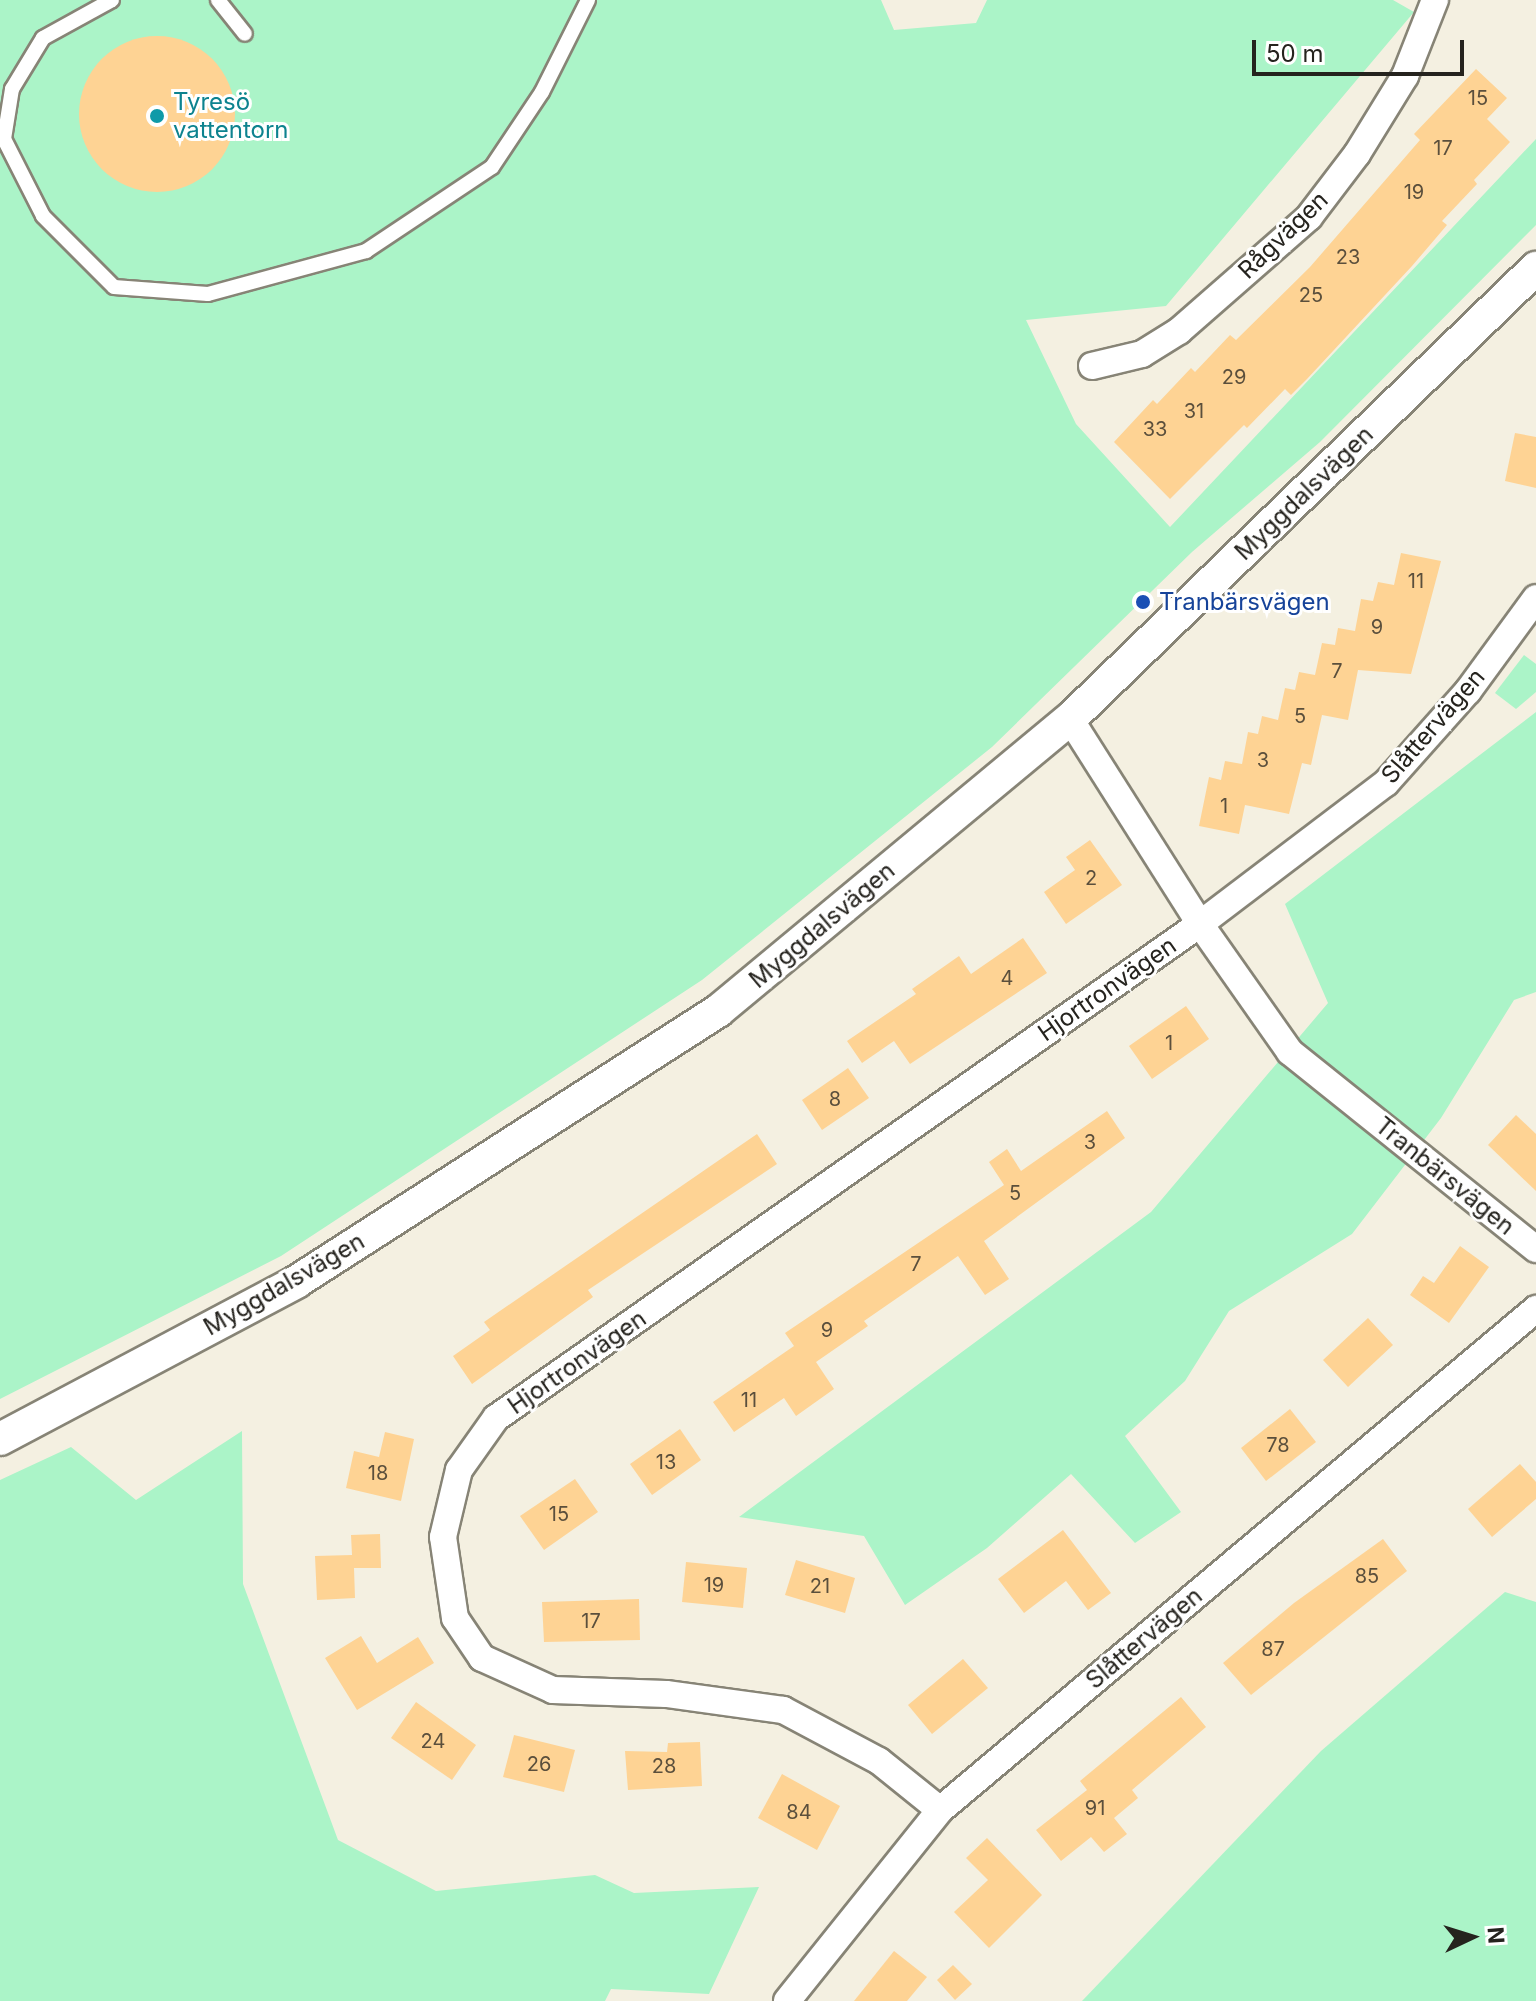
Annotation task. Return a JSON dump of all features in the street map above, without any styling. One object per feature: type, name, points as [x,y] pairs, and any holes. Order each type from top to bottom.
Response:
[{"type":"street","name":"Rågvägen","points":[[1092,366],[1142,354],[1179,331],[1309,217],[1357,154],[1405,76],[1435,0]]},
{"type":"street","name":"Myggdalsvägen","points":[[0,1439],[296,1282],[718,1011],[1070,719],[1536,268]]},
{"type":"street","name":"Slåttervägen","points":[[1200,924],[1386,783],[1468,691],[1536,598]]},
{"type":"street","name":"Tranbärsvägen","points":[[1070,719],[1200,924],[1290,1052],[1536,1249]]},
{"type":"street","name":"Hjortronvägen","points":[[940,1810],[879,1761],[783,1710],[666,1694],[553,1690],[482,1658],[455,1618],[443,1537],[459,1470],[496,1418],[1200,924]]},
{"type":"street","name":"Slåttervägen","points":[[787,2001],[940,1810],[1536,1309]]},
{"type":"lane","points":[[112,0],[43,38],[12,89],[4,139],[43,216],[114,287],[208,294],[366,251],[492,167],[542,92],[588,0]]},
{"type":"lane","points":[[218,0],[245,34]]},
{"type":"green space","points":[[0,0],[881,0],[894,30],[976,23],[987,0],[1393,0],[1414,12],[1166,306],[1026,320],[1076,424],[1170,527],[1536,139],[1536,225],[1320,442],[1192,552],[992,747],[702,980],[281,1256],[0,1399]]},
{"type":"green space","points":[[1524,655],[1536,664],[1536,692],[1516,709],[1495,693]]},
{"type":"green space","points":[[1536,712],[1536,992],[1514,1000],[1441,1118],[1352,1234],[1229,1311],[1185,1381],[1125,1436],[1181,1512],[1135,1543],[1071,1474],[987,1548],[905,1605],[864,1536],[739,1517],[1151,1212],[1328,1003],[1285,904]]},
{"type":"green space","points":[[242,1431],[243,1584],[338,1840],[436,1891],[595,1875],[634,1893],[759,1887],[709,1994],[611,1989],[605,2001],[0,2001],[0,1480],[71,1447],[136,1500]]},
{"type":"green space","points":[[1505,1592],[1536,1602],[1536,2001],[1082,2001],[1321,1751]]},
{"type":"building","name":"Tyresö vattentorn","points":[[157,36],[187,42],[212,59],[229,84],[235,114],[229,144],[212,169],[187,186],[157,192],[127,186],[102,169],[85,144],[79,114],[85,84],[102,59],[127,42]]},
{"type":"building","points":[[1476,69],[1507,98],[1487,119],[1510,142],[1474,180],[1477,184],[1442,221],[1447,225],[1412,266],[1307,379],[1291,395],[1285,389],[1170,499],[1114,442],[1153,400],[1157,404],[1191,368],[1195,372],[1230,335],[1236,340],[1310,267],[1420,140],[1414,134]]},
{"type":"building","points":[[1515,433],[1536,437],[1536,488],[1505,481]]},
{"type":"building","points":[[1401,553],[1441,561],[1411,674],[1358,670],[1348,720],[1322,715],[1311,765],[1302,763],[1289,814],[1245,805],[1239,834],[1199,826],[1209,777],[1221,780],[1225,761],[1242,764],[1248,732],[1258,734],[1262,716],[1278,720],[1285,688],[1295,690],[1299,672],[1315,675],[1322,643],[1335,645],[1338,628],[1355,631],[1361,599],[1373,601],[1378,582],[1394,585]]},
{"type":"building","points":[[1090,840],[1122,885],[1066,924],[1044,892],[1075,870],[1066,857]]},
{"type":"building","points":[[1023,938],[1047,973],[910,1064],[894,1041],[862,1063],[847,1041],[916,994],[912,989],[959,956],[971,974]]},
{"type":"building","points":[[1186,1006],[1209,1039],[1152,1079],[1129,1046]]},
{"type":"building","points":[[848,1068],[869,1098],[822,1130],[802,1100]]},
{"type":"building","points":[[1107,1111],[1125,1138],[984,1241],[1009,1279],[985,1295],[958,1256],[864,1321],[868,1326],[816,1362],[834,1389],[796,1416],[784,1398],[734,1432],[713,1402],[794,1346],[785,1333],[1004,1185],[989,1162],[1007,1149],[1021,1171]]},
{"type":"building","points":[[1516,1115],[1536,1134],[1536,1191],[1488,1145]]},
{"type":"building","points":[[757,1134],[777,1164],[588,1290],[593,1297],[472,1384],[453,1356],[490,1330],[484,1322]]},
{"type":"building","points":[[1460,1246],[1489,1267],[1449,1323],[1410,1295],[1423,1276],[1434,1283]]},
{"type":"building","points":[[1368,1318],[1393,1345],[1348,1387],[1323,1360]]},
{"type":"building","points":[[1290,1409],[1316,1442],[1266,1481],[1241,1448]]},
{"type":"building","points":[[680,1429],[701,1460],[652,1495],[630,1464]]},
{"type":"building","points":[[385,1432],[414,1439],[401,1501],[346,1488],[354,1451],[379,1457]]},
{"type":"building","points":[[1520,1464],[1536,1482],[1536,1499],[1492,1537],[1468,1509]]},
{"type":"building","points":[[575,1479],[598,1512],[544,1550],[520,1516]]},
{"type":"building","points":[[1063,1530],[1111,1593],[1088,1610],[1066,1581],[1024,1613],[998,1579]]},
{"type":"building","points":[[380,1534],[381,1568],[354,1568],[355,1598],[317,1600],[315,1556],[352,1555],[351,1535]]},
{"type":"building","points":[[1383,1539],[1407,1571],[1251,1695],[1223,1663],[1294,1603]]},
{"type":"building","points":[[796,1560],[855,1578],[845,1613],[785,1595]]},
{"type":"building","points":[[686,1562],[747,1568],[743,1608],[682,1602]]},
{"type":"building","points":[[639,1599],[640,1640],[544,1642],[542,1602]]},
{"type":"building","points":[[361,1636],[377,1663],[418,1637],[434,1663],[357,1710],[325,1658]]},
{"type":"building","points":[[963,1659],[988,1688],[932,1734],[908,1705]]},
{"type":"building","points":[[1181,1697],[1206,1727],[1132,1790],[1138,1798],[1114,1818],[1127,1834],[1104,1852],[1091,1837],[1061,1861],[1036,1830],[1087,1790],[1080,1781]]},
{"type":"building","points":[[416,1702],[476,1745],[452,1780],[391,1738]]},
{"type":"building","points":[[514,1735],[575,1750],[564,1792],[503,1777]]},
{"type":"building","points":[[700,1742],[702,1786],[628,1790],[625,1751],[667,1752],[668,1743]]},
{"type":"building","points":[[782,1774],[840,1806],[817,1850],[758,1818]]},
{"type":"building","points":[[987,1838],[1042,1895],[989,1948],[954,1912],[988,1880],[966,1858]]},
{"type":"building","points":[[894,1951],[927,1977],[907,2001],[854,2001]]},
{"type":"building","points":[[953,1965],[972,1984],[955,2000],[937,1980]]},
{"type":"place","name":"Tyresö vattentorn","points":[[157,116]]},
{"type":"place","name":"Tranbärsvägen","points":[[1143,602]]}]
